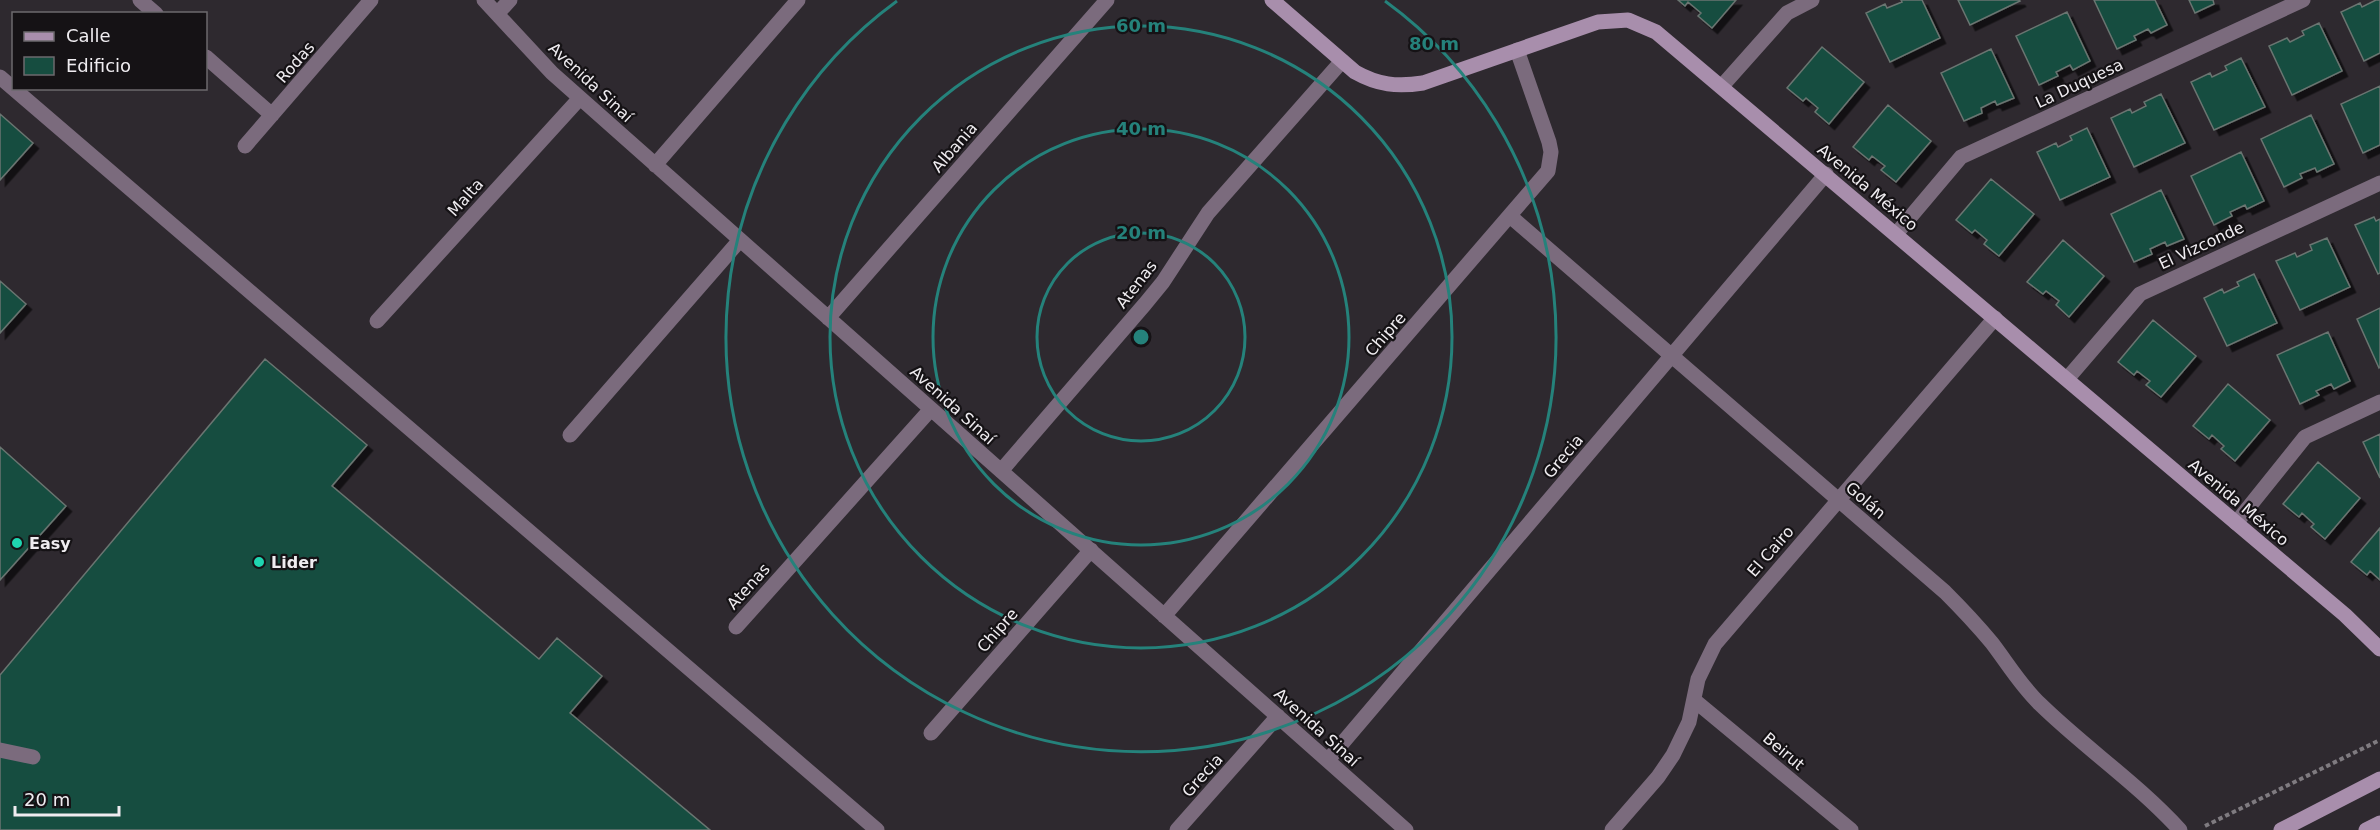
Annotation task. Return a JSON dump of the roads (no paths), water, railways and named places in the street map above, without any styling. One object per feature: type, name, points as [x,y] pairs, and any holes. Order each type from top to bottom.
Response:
[{"type":"street","points":[[140,0],[154,12]]},
{"type":"street","name":"Rodas","points":[[245,146],[371,0]]},
{"type":"street","name":"Avenida Sinaí","points":[[484,0],[552,73],[1406,830]]},
{"type":"street","points":[[497,14],[510,0]]},
{"type":"street","points":[[655,165],[798,0]]},
{"type":"street","name":"Albania","points":[[828,318],[1107,0]]},
{"type":"street","name":"Avenida México","points":[[1272,0],[1355,72],[1387,85],[1405,86],[1423,83],[1598,22],[1628,20],[1656,32],[2345,615],[2380,649]]},
{"type":"street","points":[[1722,86],[1787,13],[1812,0]]},
{"type":"street","name":"La Duquesa","points":[[1896,234],[1961,157],[2303,0]]},
{"type":"street","name":"Chipre","points":[[1164,615],[1544,178],[1548,171],[1551,152],[1517,50]]},
{"type":"street","points":[[207,58],[272,115]]},
{"type":"street","name":"Atenas","points":[[1001,471],[1163,282],[1208,213],[1342,61]]},
{"type":"street","points":[[0,77],[12,87]]},
{"type":"street","points":[[15,90],[877,830]]},
{"type":"street","name":"Malta","points":[[377,321],[580,98]]},
{"type":"street","name":"Grecia","points":[[1328,760],[1826,174]]},
{"type":"street","name":"El Vizconde","points":[[2067,379],[2140,294],[2380,183]]},
{"type":"street","name":"Golán","points":[[1510,216],[1945,592],[1974,622],[2038,702],[2150,798],[2180,830]]},
{"type":"street","points":[[570,435],[740,240]]},
{"type":"street","name":"El Cairo","points":[[1612,830],[1658,777],[1673,755],[1689,722],[1698,679],[1715,644],[1995,318]]},
{"type":"street","points":[[2236,523],[2305,437],[2380,402]]},
{"type":"street","name":"Atenas","points":[[736,627],[931,409]]},
{"type":"street","name":"Chipre","points":[[931,733],[1090,550]]},
{"type":"street","name":"Beirut","points":[[1694,700],[1851,830]]},
{"type":"street","name":"Grecia","points":[[1177,830],[1278,716]]},
{"type":"street","points":[[0,750],[33,757]]},
{"type":"street","points":[[2281,830],[2380,779]]},
{"type":"street","points":[[2366,830],[2380,823]]},
{"type":"place","name":"Easy","points":[[17,543]]},
{"type":"place","name":"Lider","points":[[259,562]]}]
